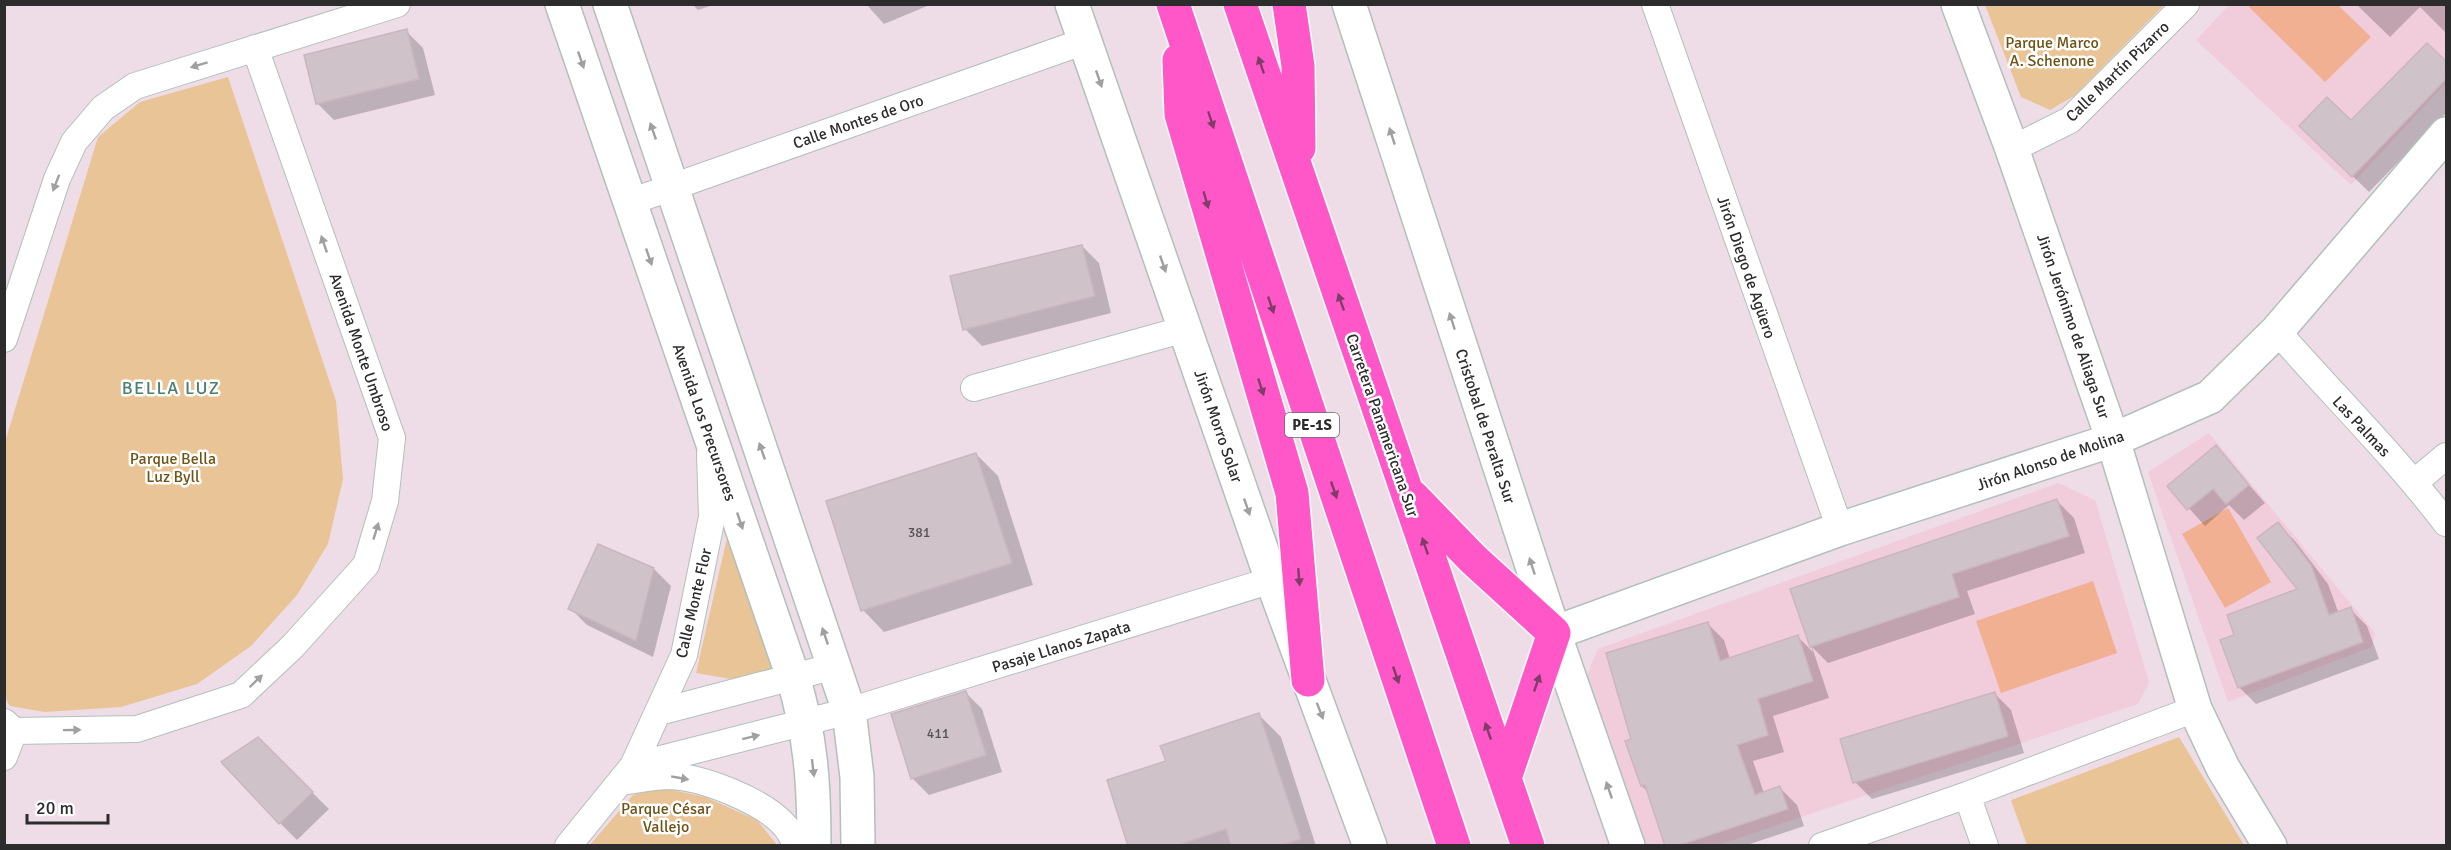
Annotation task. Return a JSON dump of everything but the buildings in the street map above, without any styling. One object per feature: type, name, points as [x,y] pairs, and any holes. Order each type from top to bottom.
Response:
[{"type":"highway","name":"Carretera Panamericana Sur","points":[[1240,4],[1528,846]]},
{"type":"highway","points":[[1289,4],[1298,66],[1299,180]]},
{"type":"highway","points":[[1175,12],[1181,114],[1292,493],[1308,680]]},
{"type":"highway","name":"PE-1S","points":[[1175,12],[1454,846]]},
{"type":"highway","points":[[1405,489],[1473,559],[1554,633],[1504,778]]},
{"type":"street","points":[[4,339],[57,179],[74,141],[103,108],[135,87],[397,4]]},
{"type":"street","name":"Avenida Los Precursores","points":[[562,4],[807,723],[814,776],[814,846]]},
{"type":"street","points":[[610,4],[836,666],[849,711],[856,777],[858,846]]},
{"type":"street","name":"Jirón Morro Solar","points":[[1072,4],[1272,580],[1370,846]]},
{"type":"street","name":"Cristobal de Peralta Sur","points":[[1349,4],[1554,633],[1629,846]]},
{"type":"street","name":"Jirón Diego de Agüero","points":[[1655,4],[1840,529]]},
{"type":"street","name":"Jirón Jerónimo de Aliaga Sur","points":[[1958,4],[2012,149],[2113,440],[2195,708],[2223,768],[2270,846]]},
{"type":"street","name":"Calle Martín Pizarro","points":[[2012,149],[2070,120],[2186,4]]},
{"type":"street","name":"Calle Montes de Oro","points":[[630,202],[1085,41]]},
{"type":"street","name":"Avenida Monte Umbroso","points":[[9,726],[137,729],[241,695],[293,646],[366,565],[385,501],[392,438],[255,48]]},
{"type":"street","name":"Jirón Alonso de Molina","points":[[1554,633],[1840,529],[2113,440],[2210,397],[2277,331],[2446,134]]},
{"type":"street","points":[[975,388],[1185,329]]},
{"type":"street","name":"Las Palmas","points":[[2277,331],[2314,375],[2415,482],[2446,522]]},
{"type":"street","name":"Calle Monte Flor","points":[[568,846],[628,774],[684,655],[712,517],[709,431]]},
{"type":"street","points":[[2415,482],[2446,456]]},
{"type":"street","name":"Pasaje Llanos Zapata","points":[[628,774],[849,711],[1272,580]]},
{"type":"street","points":[[659,712],[836,666]]},
{"type":"street","points":[[1822,846],[1967,795],[2195,708]]},
{"type":"street","points":[[4,758],[9,726]]},
{"type":"street","points":[[628,774],[670,776],[701,782],[733,793],[764,810],[784,825],[797,846]]},
{"type":"street","points":[[1967,795],[1985,846]]},
{"type":"shaded area","points":[[2229,5],[2446,5],[2446,83],[2351,185],[2196,40]]},
{"type":"shaded area","points":[[2251,5],[2338,5],[2371,37],[2325,82],[2249,7]]},
{"type":"shaded area","points":[[2209,433],[2375,633],[2372,647],[2228,702],[2148,472]]},
{"type":"shaded area","points":[[2058,483],[2095,500],[2149,682],[2138,704],[1718,845],[1644,846],[1586,677],[1598,649]]},
{"type":"shaded area","points":[[2228,508],[2271,582],[2225,608],[2182,534]]},
{"type":"shaded area","points":[[2093,581],[2117,653],[2001,693],[1976,621]]},
{"type":"green space","name":"Parque Marco A. Schenone","points":[[1985,5],[2164,5],[2074,96],[2050,110],[2021,97]]},
{"type":"green space","name":"Parque Bella Luz Byll","points":[[228,77],[336,401],[343,479],[328,544],[297,595],[251,646],[197,684],[121,707],[45,712],[10,706],[4,696],[5,442],[98,137],[140,102]]},
{"type":"green space","points":[[733,512],[776,668],[731,679],[696,673]]},
{"type":"green space","points":[[2179,737],[2244,845],[2027,845],[2011,800]]},
{"type":"green space","name":"Parque César Vallejo","points":[[663,788],[705,797],[757,820],[777,845],[589,846],[633,795]]},
{"type":"district","name":"BELLA LUZ","points":[[171,388]]}]
